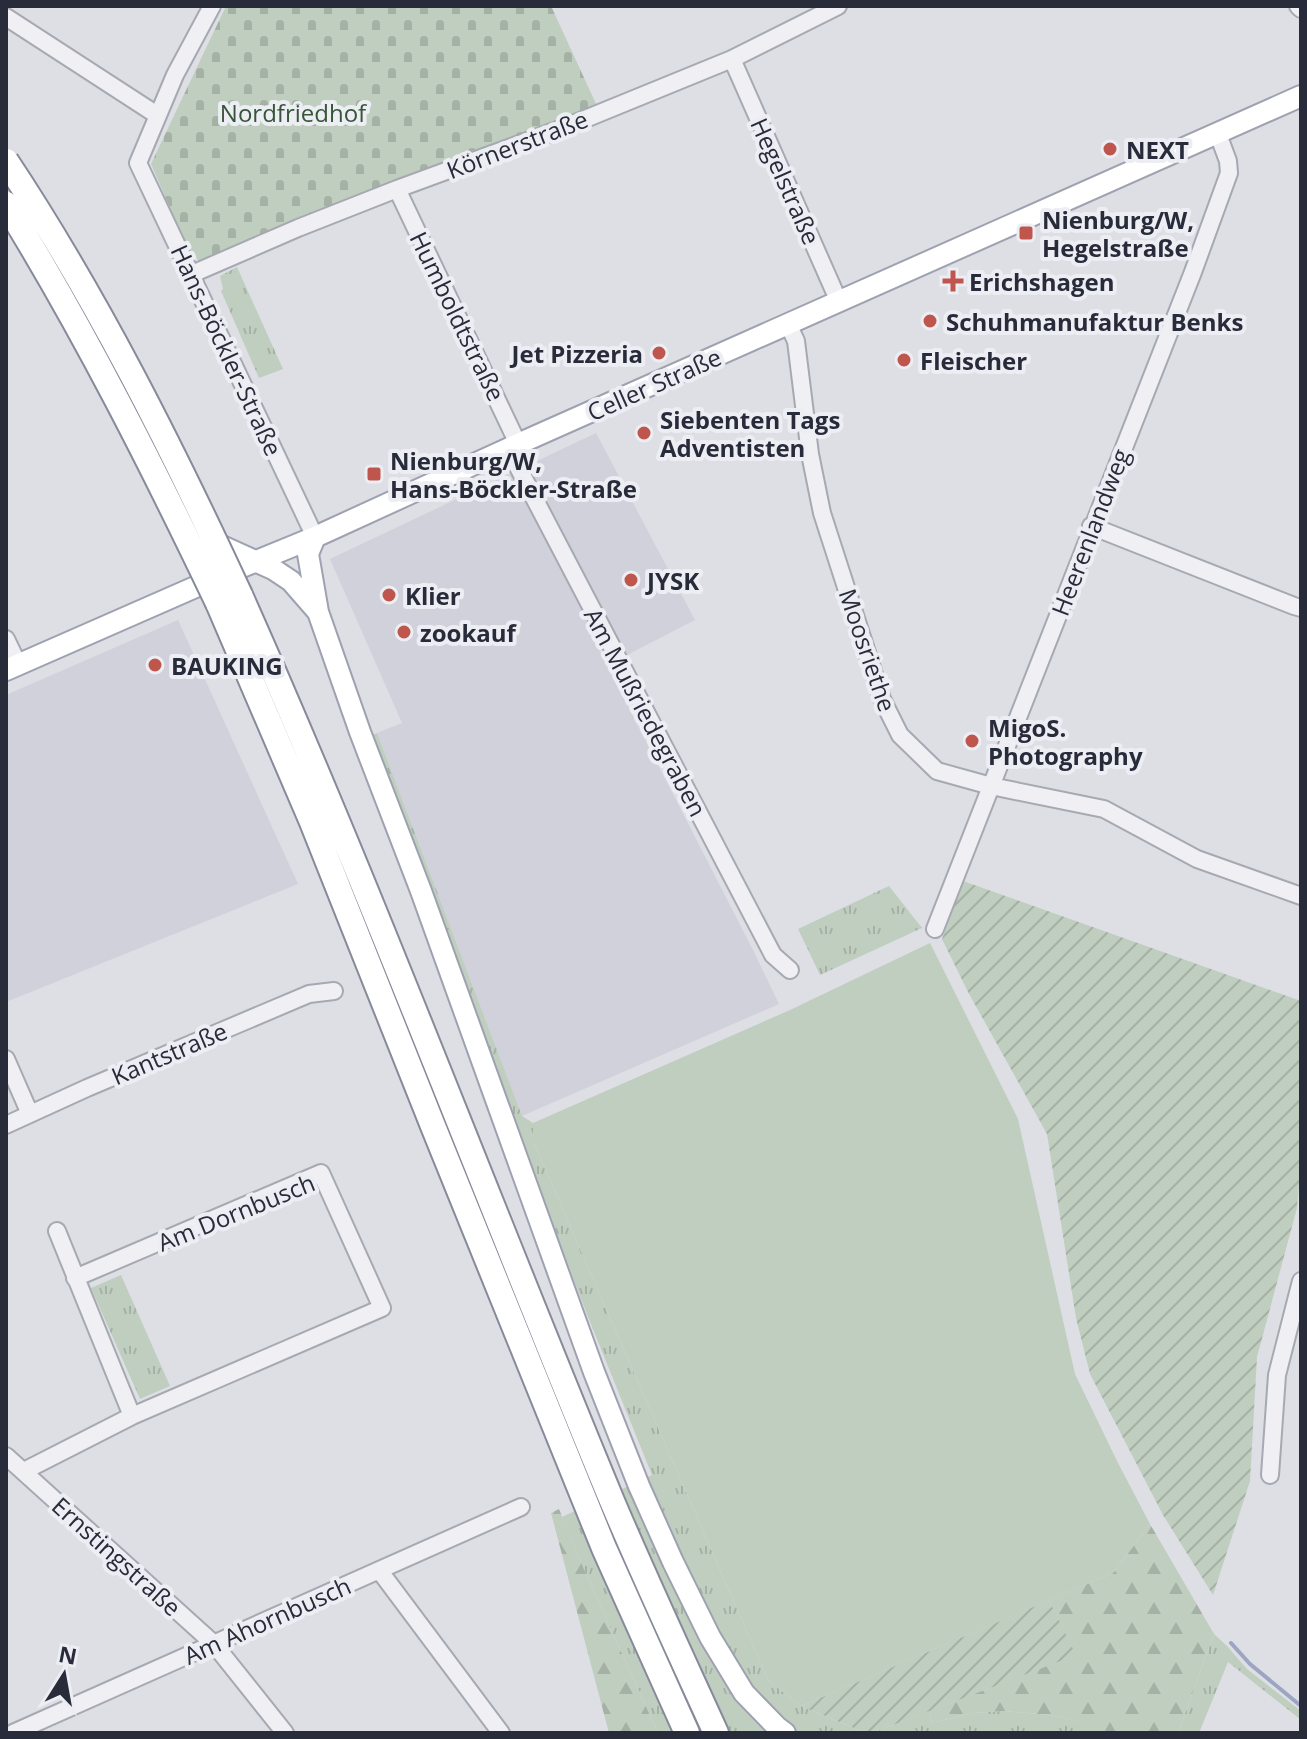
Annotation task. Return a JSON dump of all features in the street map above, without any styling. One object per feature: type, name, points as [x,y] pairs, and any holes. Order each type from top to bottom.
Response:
[{"type":"highway","points":[[6,161],[81,282],[155,420],[229,599],[312,822],[433,1126],[604,1548],[687,1733]]},
{"type":"highway","points":[[6,204],[61,296],[229,599],[334,809],[613,1502],[716,1733]]},
{"type":"main road","name":"Celler Straße","points":[[12,667],[315,537],[1301,96]]},
{"type":"main road","points":[[6,182],[79,304],[180,496],[207,535],[215,543],[257,560],[291,581],[318,612]]},
{"type":"main road","points":[[315,537],[308,554],[318,612],[594,1372],[639,1486],[710,1637],[744,1693],[785,1733]]},
{"type":"street","points":[[6,17],[157,115],[212,6]]},
{"type":"street","name":"Körnerstraße","points":[[192,274],[298,228],[563,128],[732,59],[838,6]]},
{"type":"street","name":"Hegelstraße","points":[[732,59],[839,302]]},
{"type":"street","name":"Hans-Böckler-Straße","points":[[157,115],[138,163],[315,537]]},
{"type":"street","name":"Heerenlandweg","points":[[935,929],[1229,173],[1218,134]]},
{"type":"street","name":"Humboldtstraße","points":[[397,189],[513,446]]},
{"type":"street","name":"Moosriethe","points":[[788,324],[796,341],[810,454],[822,513],[882,699],[900,735],[937,771],[991,786],[1104,809],[1197,859],[1301,896]]},
{"type":"street","name":"Am Mußriedegraben","points":[[513,446],[773,955],[790,970]]},
{"type":"street","points":[[1091,526],[1301,608]]},
{"type":"street","points":[[6,639],[12,667]]},
{"type":"street","name":"Kantstraße","points":[[6,1125],[309,994],[334,991]]},
{"type":"street","points":[[6,1059],[30,1114]]},
{"type":"street","name":"Am Dornbusch","points":[[24,1471],[132,1416],[382,1308],[321,1173],[75,1278]]},
{"type":"street","points":[[57,1231],[132,1416]]},
{"type":"street","points":[[1270,1475],[1277,1375],[1301,1281]]},
{"type":"street","name":"Ernstingstraße","points":[[6,1456],[214,1644],[285,1733]]},
{"type":"street","name":"Am Ahornbusch","points":[[13,1733],[521,1507]]},
{"type":"street","points":[[379,1570],[501,1733]]},
{"type":"shaded area","points":[[596,433],[695,620],[625,656],[611,630],[593,638],[779,1004],[522,1116],[377,733],[402,723],[330,559]]},
{"type":"shaded area","name":"BAUKING","points":[[178,620],[298,884],[6,1002],[6,695]]},
{"type":"green space","name":"Nordfriedhof","points":[[226,6],[551,6],[597,106],[199,261],[186,245],[151,164]]},
{"type":"green space","points":[[237,267],[283,369],[259,378],[221,291],[220,276]]},
{"type":"green space","points":[[377,733],[522,1116],[533,1123],[533,1141],[768,1680],[801,1706],[866,1733],[658,1733],[562,1517],[652,1475],[515,1127],[370,736]]},
{"type":"green space","points":[[963,881],[1301,1001],[1301,1161],[1297,1208],[1257,1357],[1250,1481],[1213,1595],[1163,1515],[1090,1374],[1076,1318],[1047,1134],[942,939]]},
{"type":"green space","points":[[889,886],[922,928],[820,975],[798,929]]},
{"type":"green space","points":[[930,943],[1018,1119],[1075,1374],[1150,1524],[1113,1573],[801,1706],[768,1680],[533,1141],[533,1123],[790,1010]]},
{"type":"green space","points":[[121,1275],[170,1386],[140,1399],[91,1288]]},
{"type":"green space","points":[[559,1509],[658,1733],[609,1733],[551,1513]]},
{"type":"green space","points":[[1150,1524],[1214,1634],[1178,1733],[1101,1733],[1077,1721],[1004,1711],[973,1713],[932,1723],[929,1711],[1075,1655],[1049,1600],[1113,1573]]},
{"type":"green space","points":[[1049,1600],[1076,1655],[872,1733],[801,1706]]},
{"type":"green space","points":[[1214,1634],[1247,1669],[1301,1711],[1301,1720],[1228,1662],[1199,1733],[1178,1733]]},
{"type":"green space","points":[[929,1711],[932,1723],[973,1713],[1004,1711],[1078,1721],[1101,1733],[872,1733]]},
{"type":"waterway","points":[[1231,1643],[1250,1664],[1301,1706]]},
{"type":"place","name":"NEXT","points":[[1110,149]]},
{"type":"place","name":"Nienburg/W, Hegelstraße","points":[[1026,233]]},
{"type":"place","name":"Erichshagen","points":[[953,281]]},
{"type":"place","name":"Schuhmanufaktur Benks","points":[[930,321]]},
{"type":"place","name":"Jet Pizzeria","points":[[659,353]]},
{"type":"place","name":"Fleischer","points":[[904,360]]},
{"type":"place","name":"Siebenten Tags Adventisten","points":[[644,433]]},
{"type":"place","name":"Nienburg/W, Hans-Böckler-Straße","points":[[374,474]]},
{"type":"place","name":"JYSK","points":[[631,580]]},
{"type":"place","name":"Klier","points":[[389,595]]},
{"type":"place","name":"zookauf","points":[[404,632]]},
{"type":"place","name":"BAUKING","points":[[155,665]]},
{"type":"place","name":"MigoS. Photography","points":[[972,741]]}]
